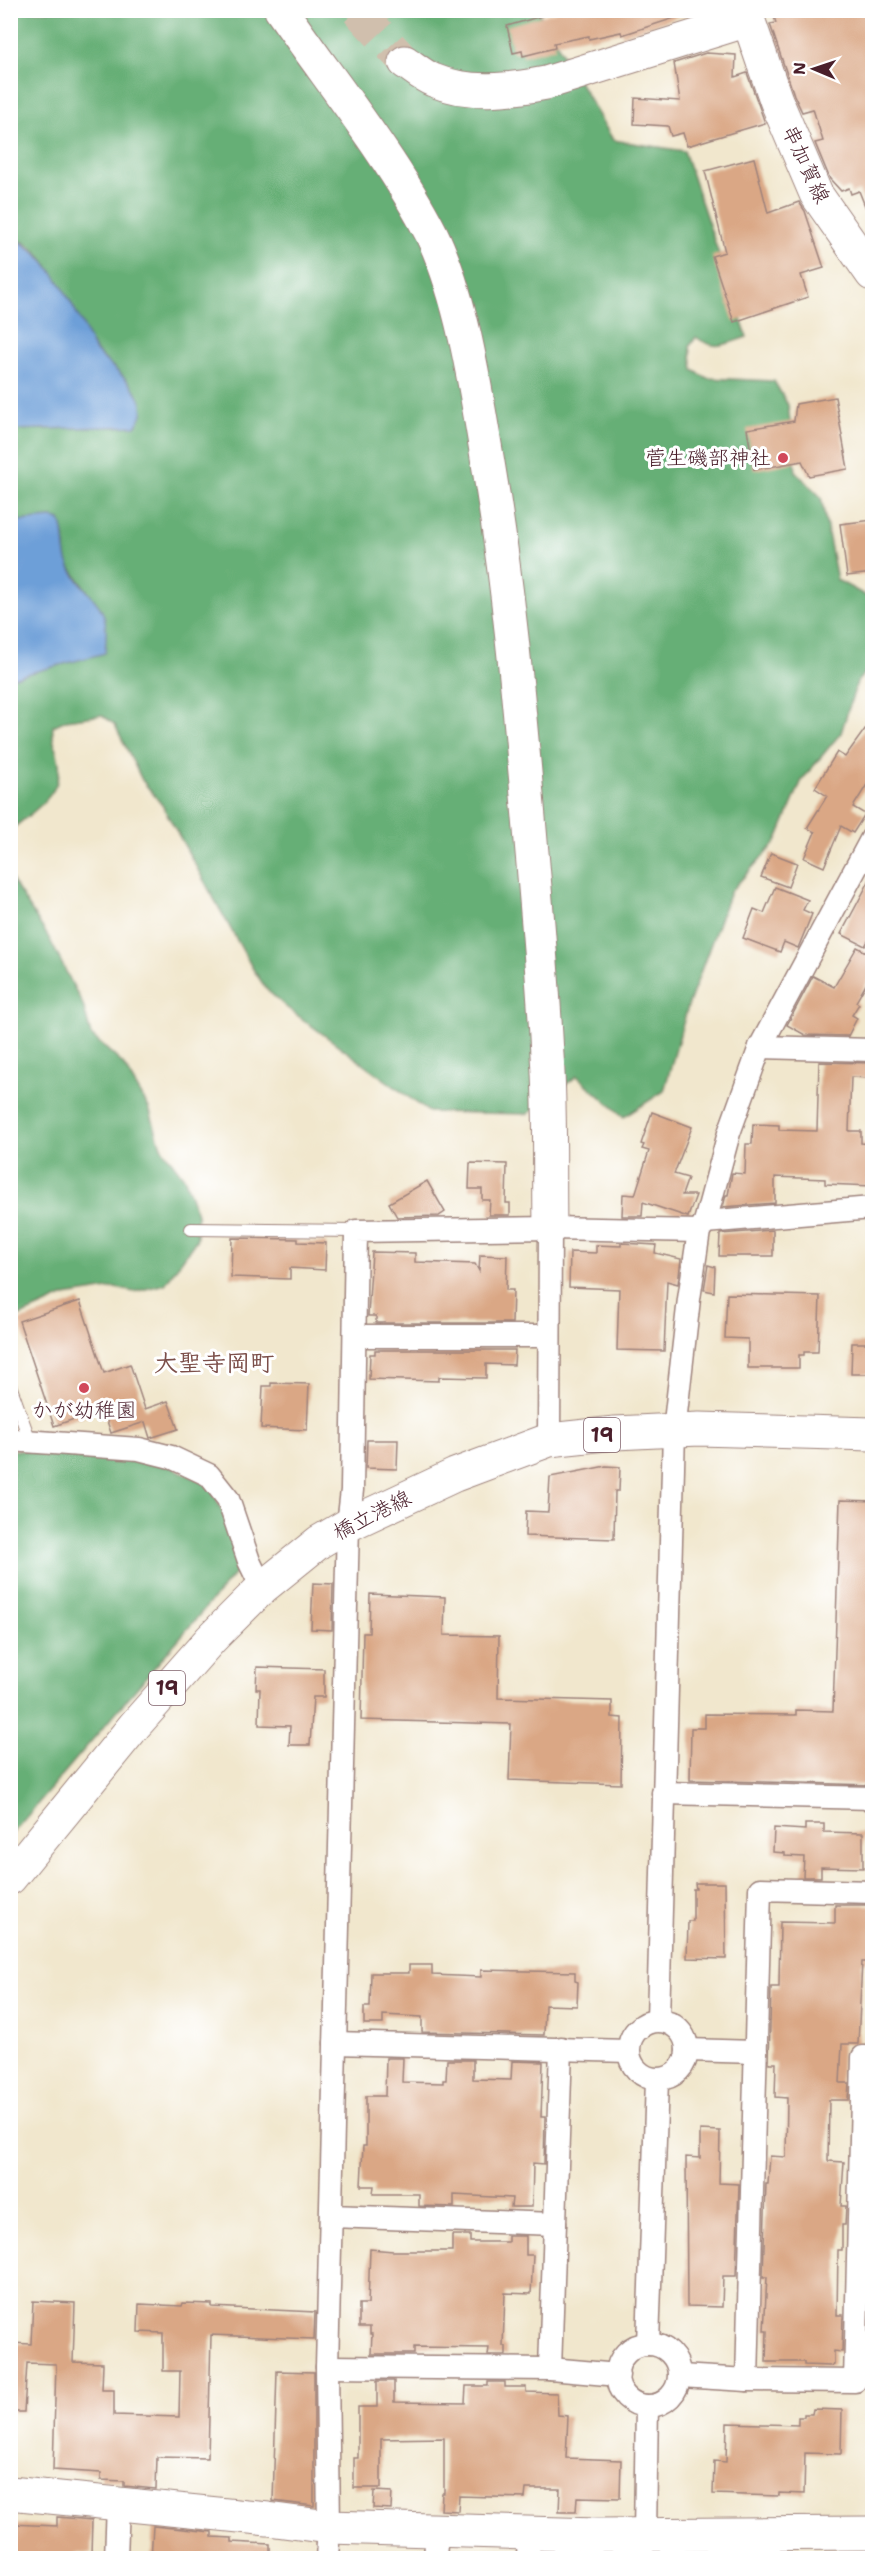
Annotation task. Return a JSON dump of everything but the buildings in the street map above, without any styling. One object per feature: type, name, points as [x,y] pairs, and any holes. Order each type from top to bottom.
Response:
[{"type":"street","points":[[281,10],[354,112],[431,234],[449,278],[481,419],[501,539],[516,668],[548,1057],[549,1440]]},
{"type":"street","points":[[405,63],[432,80],[452,86],[468,89],[515,88],[546,82],[747,15]]},
{"type":"street","name":"串加賀線","points":[[747,15],[776,100],[816,194],[873,274]]},
{"type":"street","points":[[658,2020],[674,1431],[688,1299],[702,1227],[729,1133],[760,1047],[872,841]]},
{"type":"street","points":[[760,1047],[873,1050]]},
{"type":"street","points":[[328,2543],[327,2367],[348,1525],[352,1490],[356,1231],[702,1227],[873,1208]]},
{"type":"street","points":[[355,1336],[549,1336]]},
{"type":"street","name":"橋立港線","points":[[10,1878],[173,1682],[262,1588],[319,1542],[348,1525],[455,1475],[549,1440],[674,1431],[873,1434]]},
{"type":"street","points":[[20,1441],[139,1449],[171,1457],[209,1475],[228,1499],[249,1561],[262,1588]]},
{"type":"street","points":[[663,1793],[873,1798]]},
{"type":"street","points":[[747,2380],[760,1889],[873,1892]]},
{"type":"street","points":[[658,2020],[675,2026],[686,2041],[687,2050],[681,2068],[666,2079],[657,2080],[638,2073],[632,2065],[628,2050],[632,2035],[639,2027],[658,2020]]},
{"type":"street","points":[[335,2043],[628,2050]]},
{"type":"street","points":[[550,2369],[561,2048]]},
{"type":"street","points":[[687,2050],[756,2052]]},
{"type":"street","points":[[680,2376],[747,2380],[855,2381],[863,2057],[873,2058]]},
{"type":"street","points":[[648,2344],[657,2080]]},
{"type":"street","points":[[331,2216],[555,2224]]},
{"type":"street","points":[[648,2344],[667,2350],[678,2366],[680,2376],[678,2386],[666,2401],[647,2406],[636,2404],[627,2398],[621,2390],[618,2375],[622,2359],[629,2351],[648,2344]]},
{"type":"street","points":[[327,2367],[550,2369],[618,2375]]},
{"type":"street","points":[[645,2534],[647,2406]]},
{"type":"street","points":[[10,2493],[118,2504],[328,2543],[596,2547],[645,2534],[738,2547],[873,2533]]},
{"type":"street","points":[[116,2559],[118,2504]]},
{"type":"lane","points":[[191,1229],[356,1231]]},
{"type":"lane","points":[[10,1385],[20,1441]]},
{"type":"green space","points":[[11,11],[538,11],[613,140],[684,151],[747,337],[715,345],[703,342],[696,337],[690,346],[693,370],[707,378],[774,381],[788,405],[796,472],[821,497],[837,580],[872,599],[872,664],[857,682],[841,733],[802,780],[776,842],[730,892],[688,1006],[664,1091],[624,1117],[577,1076],[528,1114],[429,1112],[286,1007],[267,990],[253,969],[162,805],[142,780],[115,725],[102,715],[66,720],[53,726],[53,740],[59,763],[56,784],[44,802],[11,830],[11,678],[104,653],[102,611],[69,566],[65,556],[65,539],[60,520],[51,518],[19,521],[11,533],[11,430],[135,426],[132,395],[128,381],[95,349],[48,266],[24,242],[11,240]]},
{"type":"green space","points":[[10,877],[49,938],[83,1005],[91,1035],[123,1064],[149,1108],[161,1147],[185,1179],[197,1214],[197,1239],[165,1284],[134,1292],[115,1288],[65,1296],[11,1320]]},
{"type":"green space","points":[[11,1450],[121,1456],[163,1463],[211,1486],[235,1542],[237,1571],[11,1835]]},
{"type":"water","points":[[15,239],[27,246],[47,265],[70,301],[95,350],[135,390],[141,401],[142,409],[140,419],[135,426],[11,430],[10,240]]},
{"type":"water","points":[[51,518],[60,520],[69,565],[76,578],[99,605],[104,616],[105,653],[11,678],[11,533],[14,523],[19,521]]},
{"type":"tunnel","points":[[357,10],[405,62]]},
{"type":"place","name":"菅生磯部神社","points":[[783,458]]},
{"type":"place","name":"かが幼稚園","points":[[84,1388]]},
{"type":"district","name":"大聖寺岡町","points":[[214,1363]]}]
